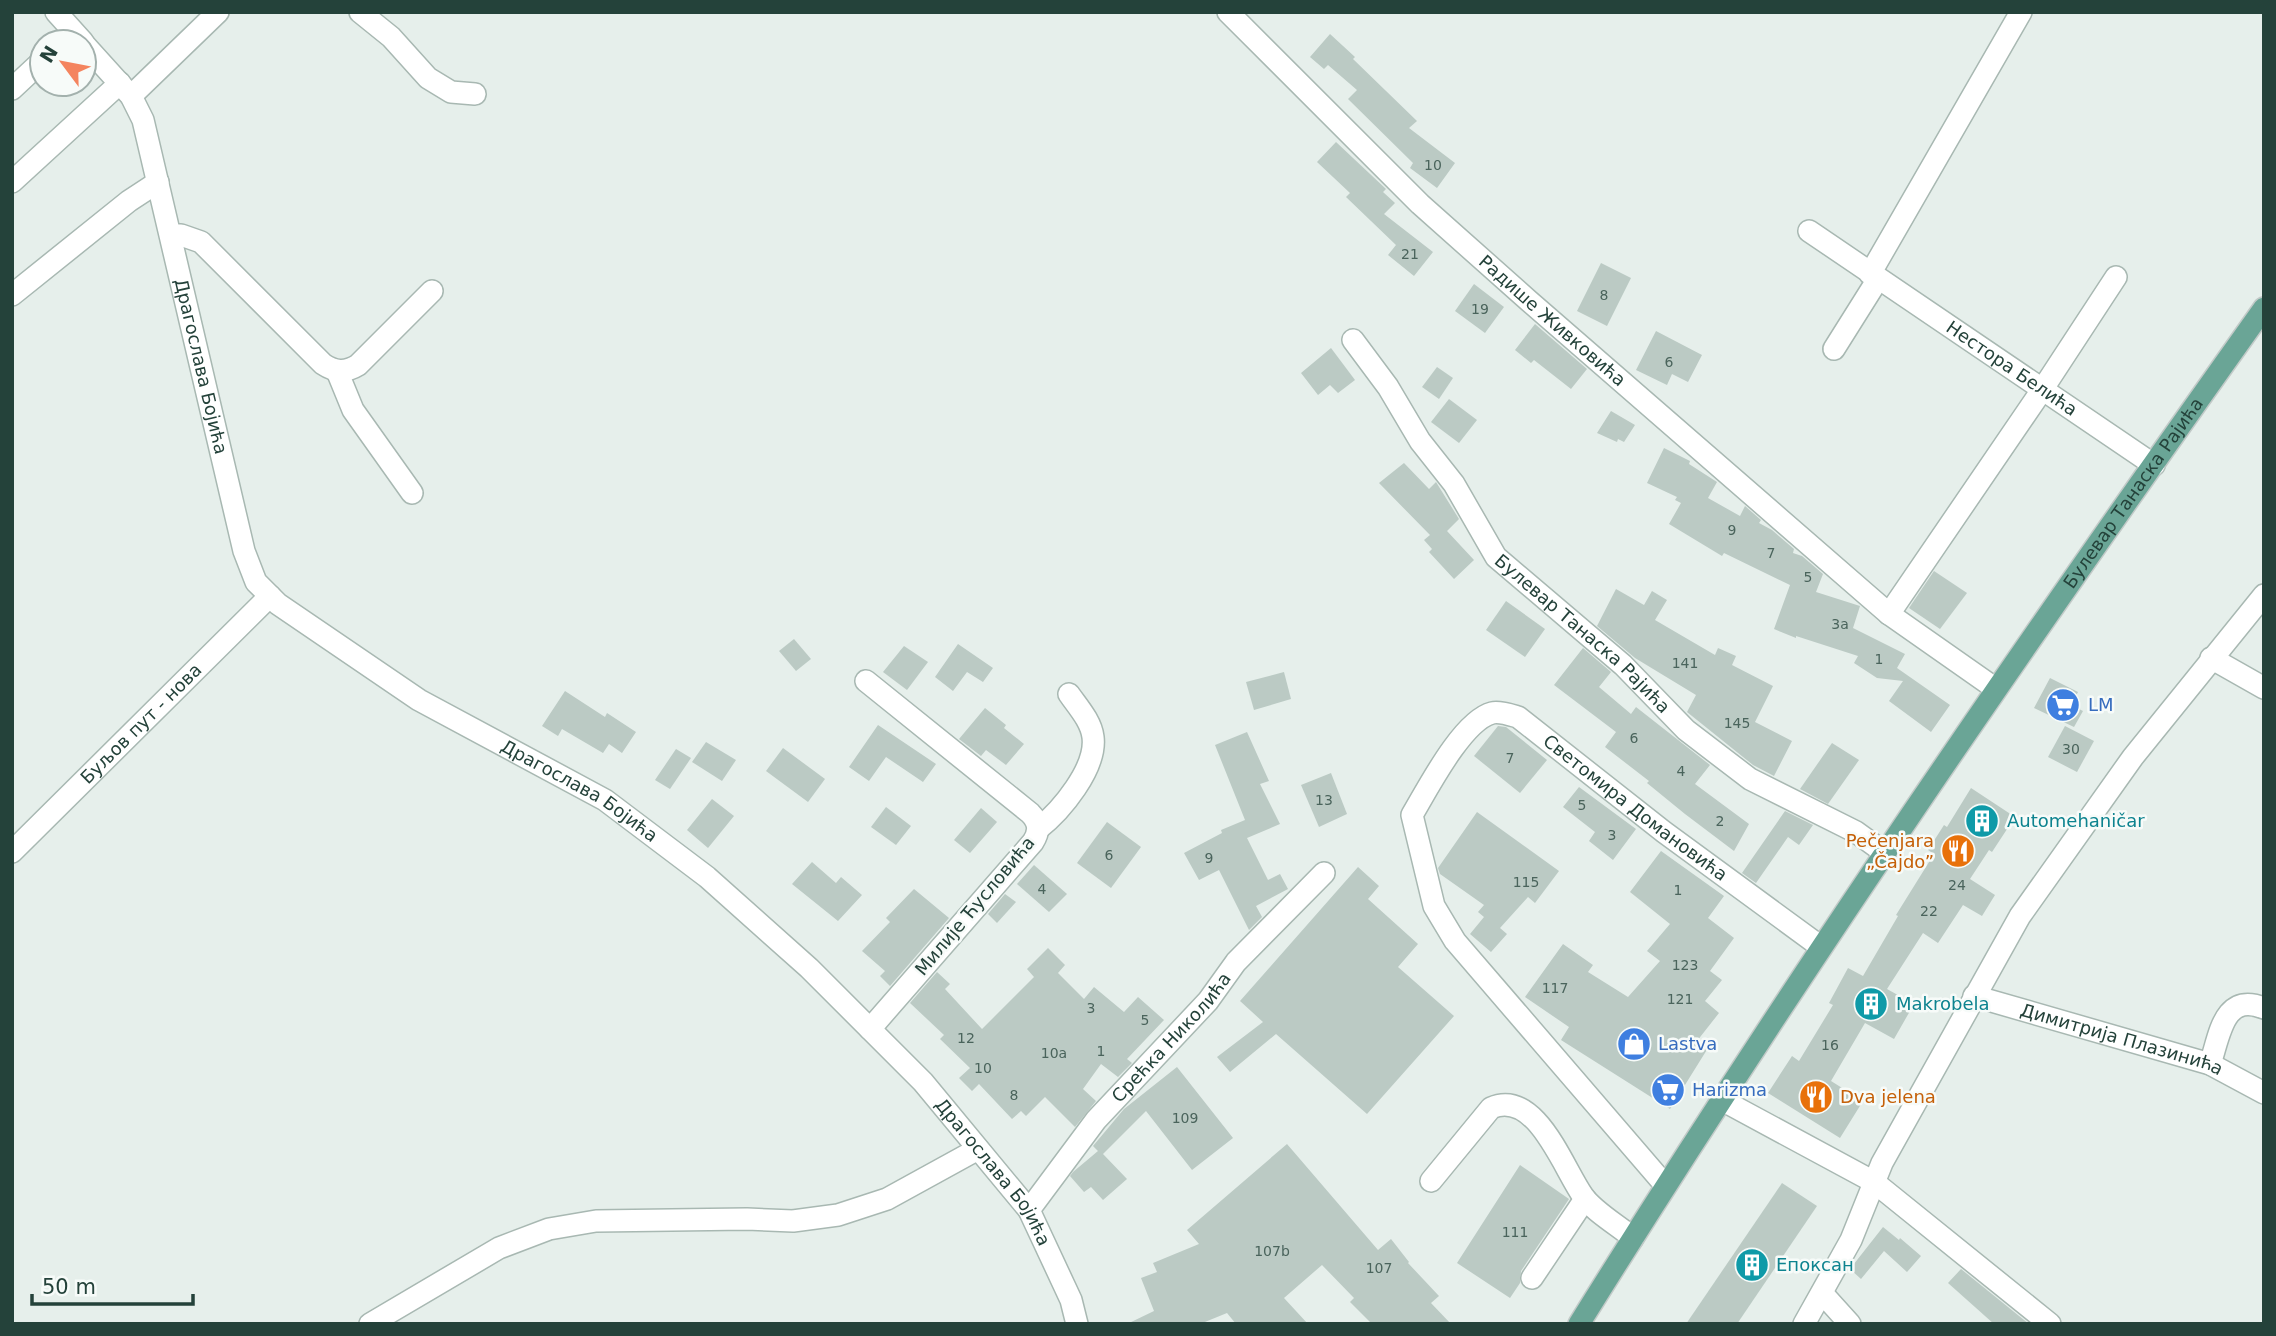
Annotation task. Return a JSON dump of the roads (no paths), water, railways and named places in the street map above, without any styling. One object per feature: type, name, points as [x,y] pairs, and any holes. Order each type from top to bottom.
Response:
[{"type":"main road","name":"Булевар Танаска Рајића","points":[[1579,1324],[1665,1185],[1821,947],[1996,689],[2264,308]]},
{"type":"street","name":"Драгослава Бојића","points":[[56,12],[67,28]]},
{"type":"street","points":[[12,182],[218,12]]},
{"type":"street","points":[[360,12],[391,37],[428,78],[451,92],[475,94]]},
{"type":"street","name":"Радише Живковића","points":[[1228,12],[1420,204],[1529,301],[1889,614],[1996,689]]},
{"type":"street","points":[[1834,349],[2021,12]]},
{"type":"street","name":"Драгослава Бојића","points":[[98,62],[126,89],[144,120],[244,551],[256,582],[270,596],[419,700],[605,800],[707,877],[809,968],[922,1082],[1029,1210],[1070,1300],[1077,1324]]},
{"type":"street","points":[[12,89],[28,74]]},
{"type":"street","points":[[12,295],[129,201],[158,182]]},
{"type":"street","name":"Нестора Белића","points":[[1809,231],[2154,465]]},
{"type":"street","points":[[170,235],[181,235],[201,242],[323,364],[337,371],[358,365],[432,291]]},
{"type":"street","points":[[1889,614],[2116,277]]},
{"type":"street","name":"Булевар Танаска Рајића","points":[[1353,340],[1388,387],[1420,442],[1454,484],[1496,557],[1623,665],[1686,730],[1750,779],[1856,832],[1885,853]]},
{"type":"street","points":[[337,371],[353,410],[411,493]]},
{"type":"street","points":[[1804,1324],[1851,1240],[1874,1182],[1899,1131],[2020,916],[2133,757],[2210,658],[2264,595]]},
{"type":"street","name":"Буљов пут - нова","points":[[12,852],[270,596]]},
{"type":"street","points":[[2210,658],[2264,688]]},
{"type":"street","name":"Милије Ћусловића","points":[[866,681],[1030,813],[1038,829],[1033,842],[870,1029]]},
{"type":"street","points":[[1038,829],[1054,817],[1073,791],[1093,750],[1089,724],[1069,694]]},
{"type":"street","name":"Светомира Домановића","points":[[1665,1185],[1455,941],[1434,906],[1412,815],[1451,750],[1482,718],[1494,712],[1518,717],[1664,832],[1821,947]]},
{"type":"street","name":"Срећка Николића","points":[[1029,1210],[1097,1121],[1208,1001],[1236,962],[1324,873]]},
{"type":"street","name":"Димитрија Плазинића","points":[[1974,996],[2210,1064],[2264,1093]]},
{"type":"street","points":[[2210,1064],[2232,1008],[2244,1003],[2264,1009]]},
{"type":"street","points":[[1722,1100],[1874,1182],[2050,1324]]},
{"type":"street","points":[[1431,1181],[1491,1108],[1499,1104],[1520,1108],[1537,1120],[1585,1199],[1633,1238]]},
{"type":"street","points":[[370,1324],[499,1248],[549,1229],[596,1221],[793,1221],[838,1215],[887,1199],[978,1149]]},
{"type":"street","points":[[1532,1278],[1585,1199]]},
{"type":"street","points":[[1822,1293],[1850,1324]]},
{"type":"place","name":"LM","points":[[2063,705]]},
{"type":"place","name":"Automehaničar","points":[[1982,821]]},
{"type":"place","name":"Pečenjara „Čajdo”","points":[[1958,851]]},
{"type":"place","name":"Makrobela","points":[[1871,1004]]},
{"type":"place","name":"Lastva","points":[[1634,1044]]},
{"type":"place","name":"Harizma","points":[[1668,1090]]},
{"type":"place","name":"Dva jelena","points":[[1816,1097]]},
{"type":"place","name":"Епоксан","points":[[1752,1265]]}]
